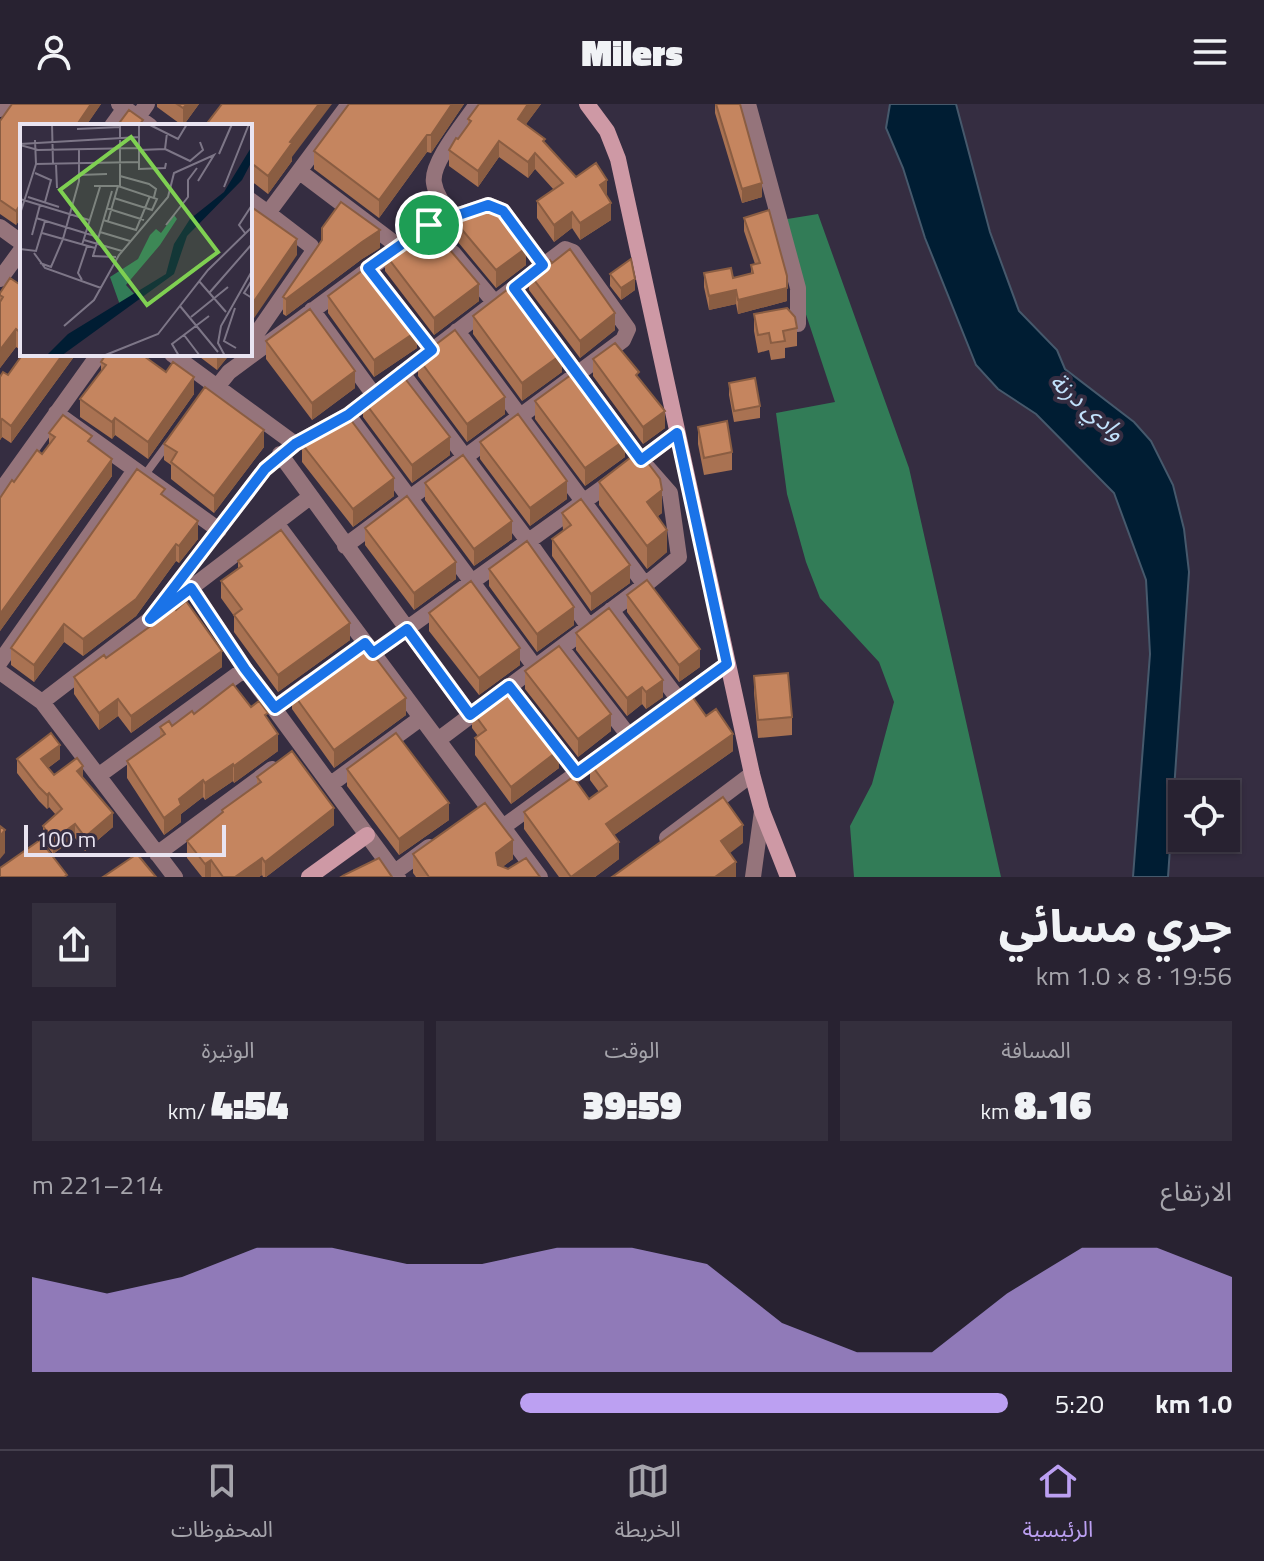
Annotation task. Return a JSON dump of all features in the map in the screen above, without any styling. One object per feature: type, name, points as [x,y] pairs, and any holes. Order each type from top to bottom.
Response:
[{"type":"street","points":[[0,109],[4,104]]},
{"type":"street","points":[[268,213],[349,104]]},
{"type":"street","points":[[453,216],[439,197],[433,180],[436,164],[477,104]]},
{"type":"street","points":[[587,104],[607,131],[618,159],[752,774],[762,811],[788,877]]},
{"type":"street","points":[[748,104],[798,288],[798,324]]},
{"type":"street","points":[[115,124],[136,112]]},
{"type":"street","points":[[300,172],[398,246]]},
{"type":"street","points":[[252,201],[311,246],[313,252],[252,340]]},
{"type":"street","points":[[252,355],[429,225],[488,205],[503,211],[543,265]]},
{"type":"street","points":[[429,225],[495,303]]},
{"type":"street","points":[[0,227],[20,244]]},
{"type":"street","points":[[0,279],[20,249]]},
{"type":"street","points":[[150,619],[265,469],[280,454],[348,415],[565,249],[573,252],[628,329],[623,340],[345,546]]},
{"type":"street","points":[[368,268],[432,350]]},
{"type":"street","points":[[438,740],[679,557],[670,493],[641,460],[514,288]]},
{"type":"street","points":[[312,310],[374,395]]},
{"type":"street","points":[[457,331],[645,585]]},
{"type":"street","points":[[0,492],[98,356]]},
{"type":"street","points":[[174,356],[210,388],[295,444]]},
{"type":"street","points":[[229,372],[241,356]]},
{"type":"street","points":[[210,388],[250,356]]},
{"type":"street","points":[[402,373],[589,627]]},
{"type":"street","points":[[56,413],[219,530]]},
{"type":"street","points":[[348,415],[535,667]]},
{"type":"street","points":[[363,649],[407,629],[677,433]]},
{"type":"street","points":[[280,454],[470,715]]},
{"type":"street","points":[[0,662],[139,474]]},
{"type":"street","points":[[42,702],[310,497]]},
{"type":"street","points":[[276,523],[363,649],[438,740],[481,810],[503,827],[523,865],[540,877]]},
{"type":"street","points":[[191,588],[245,669],[396,875],[441,839]]},
{"type":"street","points":[[611,610],[679,700]]},
{"type":"street","points":[[561,648],[641,727]]},
{"type":"street","points":[[503,827],[727,664]]},
{"type":"street","points":[[98,776],[245,669]]},
{"type":"street","points":[[275,708],[327,671]]},
{"type":"street","points":[[0,672],[42,702],[175,877]]},
{"type":"street","points":[[509,686],[577,773]]},
{"type":"street","points":[[331,784],[421,718]]},
{"type":"street","points":[[157,854],[302,747]]},
{"type":"street","points":[[652,849],[752,774]]},
{"type":"street","points":[[753,877],[762,811]]},
{"type":"street","points":[[309,877],[367,835]]},
{"type":"lane","points":[[139,474],[177,430]]},
{"type":"green space","points":[[818,214],[909,468],[1001,877],[854,877],[850,826],[872,784],[894,702],[879,662],[820,598],[806,562],[787,494],[776,413],[835,402],[775,221]]},
{"type":"water","name":"وادي درنة","points":[[890,104],[956,104],[990,232],[1019,311],[1057,350],[1065,369],[1134,422],[1151,441],[1173,485],[1184,529],[1189,572],[1175,780],[1168,780],[1168,877],[1133,877],[1150,654],[1146,580],[1114,493],[1036,414],[998,389],[976,365],[925,238],[903,168],[886,128]]},
{"type":"building","points":[[12,104],[91,104],[77,124],[20,124],[20,205],[16,211],[0,200],[0,121]]},
{"type":"building","points":[[222,104],[319,104],[268,176],[252,164],[252,124],[207,124]]},
{"type":"building","points":[[349,104],[452,104],[379,200],[314,151]]},
{"type":"building","points":[[479,104],[528,104],[518,119],[545,139],[543,141],[576,177],[596,163],[607,180],[600,185],[611,203],[580,223],[572,212],[554,225],[537,201],[563,183],[535,153],[528,162],[499,141],[478,171],[449,150],[471,121],[468,119]]},
{"type":"building","points":[[716,104],[740,104],[762,183],[742,189]]},
{"type":"building","points":[[129,110],[143,120],[140,124],[118,124]]},
{"type":"building","points":[[341,202],[380,230],[286,299],[283,297],[322,240],[322,228]]},
{"type":"building","points":[[491,202],[526,248],[496,270],[448,213]]},
{"type":"building","points":[[252,207],[297,239],[252,304]]},
{"type":"building","points":[[769,210],[787,276],[787,288],[738,300],[736,290],[709,296],[704,273],[731,268],[733,278],[753,273],[751,265],[760,263],[744,218]]},
{"type":"building","points":[[427,223],[479,284],[434,318],[385,254]]},
{"type":"building","points":[[570,249],[615,313],[580,341],[529,273],[550,260],[552,263]]},
{"type":"building","points":[[631,259],[635,279],[621,288],[610,274]]},
{"type":"building","points":[[367,267],[417,331],[374,360],[328,296]]},
{"type":"building","points":[[10,278],[20,285],[20,332],[16,329],[0,350],[0,302],[3,297],[0,293]]},
{"type":"building","points":[[512,286],[562,354],[522,383],[473,316]]},
{"type":"building","points":[[787,308],[795,317],[797,328],[783,331],[785,341],[771,343],[769,333],[758,335],[754,314]]},
{"type":"building","points":[[310,309],[355,371],[312,403],[266,341]]},
{"type":"building","points":[[455,330],[505,397],[467,424],[418,358]]},
{"type":"building","points":[[615,343],[665,411],[643,427],[593,359]]},
{"type":"building","points":[[22,356],[62,356],[11,426],[2,419],[0,422],[0,377],[3,372],[8,375]]},
{"type":"building","points":[[105,356],[144,356],[166,372],[173,362],[194,377],[148,442],[115,418],[112,422],[80,399],[106,365],[101,362]]},
{"type":"building","points":[[400,372],[450,437],[412,465],[363,400]]},
{"type":"building","points":[[575,372],[625,440],[585,468],[535,401]]},
{"type":"building","points":[[755,378],[760,406],[734,411],[729,383]]},
{"type":"building","points":[[205,387],[264,430],[214,496],[171,462],[177,452],[164,444]]},
{"type":"building","points":[[345,412],[394,478],[353,509],[302,444]]},
{"type":"building","points":[[518,414],[567,481],[530,508],[480,442]]},
{"type":"building","points":[[63,415],[92,436],[88,441],[112,459],[0,614],[0,498],[37,450],[42,454],[55,437],[49,433]]},
{"type":"building","points":[[727,421],[732,452],[704,458],[698,427]]},
{"type":"building","points":[[639,451],[660,479],[662,490],[647,502],[667,530],[647,546],[599,482]]},
{"type":"building","points":[[463,455],[512,521],[474,549],[425,483]]},
{"type":"building","points":[[137,469],[165,489],[161,494],[198,521],[179,546],[176,544],[136,599],[83,639],[64,624],[34,665],[11,648]]},
{"type":"building","points":[[407,496],[456,562],[414,593],[365,528]]},
{"type":"building","points":[[581,499],[630,565],[591,594],[552,539],[571,525],[562,513]]},
{"type":"building","points":[[281,530],[350,623],[278,675],[234,615],[242,609],[221,581],[242,566],[238,561]]},
{"type":"building","points":[[527,541],[574,607],[537,634],[489,569]]},
{"type":"building","points":[[647,580],[700,649],[679,665],[627,595]]},
{"type":"building","points":[[471,581],[520,648],[479,678],[429,613]]},
{"type":"building","points":[[186,601],[222,651],[131,716],[118,699],[99,713],[74,677],[152,625],[149,621],[171,603],[176,610]]},
{"type":"building","points":[[609,608],[663,680],[646,692],[642,687],[627,698],[576,633]]},
{"type":"building","points":[[363,641],[406,698],[334,750],[292,692]]},
{"type":"building","points":[[559,646],[611,714],[578,739],[525,671]]},
{"type":"building","points":[[788,673],[792,717],[758,720],[754,676]]},
{"type":"building","points":[[233,684],[251,707],[259,701],[278,734],[234,766],[205,783],[203,780],[179,799],[181,805],[164,818],[127,761],[165,734],[160,727],[169,721],[172,726],[192,711],[194,714]]},
{"type":"building","points":[[507,684],[559,750],[511,787],[475,738],[486,730],[472,711]]},
{"type":"building","points":[[689,692],[706,716],[716,709],[733,734],[606,824],[619,842],[571,877],[524,812],[573,777],[589,799],[607,786],[590,763]]},
{"type":"building","points":[[51,733],[60,745],[41,759],[54,775],[77,758],[83,766],[77,771],[113,813],[85,837],[75,824],[53,840],[43,826],[62,809],[17,759]]},
{"type":"building","points":[[396,733],[449,803],[399,839],[347,769]]},
{"type":"building","points":[[292,751],[334,808],[265,862],[262,858],[235,877],[223,877],[211,860],[205,864],[187,841],[222,810],[261,782],[257,777]]},
{"type":"building","points":[[723,797],[743,825],[721,841],[736,862],[715,877],[612,877]]},
{"type":"building","points":[[485,803],[513,840],[496,853],[498,865],[508,869],[526,858],[540,877],[429,877],[413,854]]},
{"type":"building","points":[[40,840],[67,875],[0,877],[0,868]]},
{"type":"building","points":[[137,854],[156,877],[103,877]]},
{"type":"building","points":[[379,858],[392,877],[341,877],[344,875]]},
{"type":"route","points":[[488,205],[503,211],[543,265],[514,288],[641,460],[677,433],[727,664],[577,773],[509,686],[470,715],[407,629],[373,653],[365,643],[275,708],[191,588],[150,619],[265,469],[280,454],[348,415],[432,350],[368,268],[429,225],[488,205]]}]
